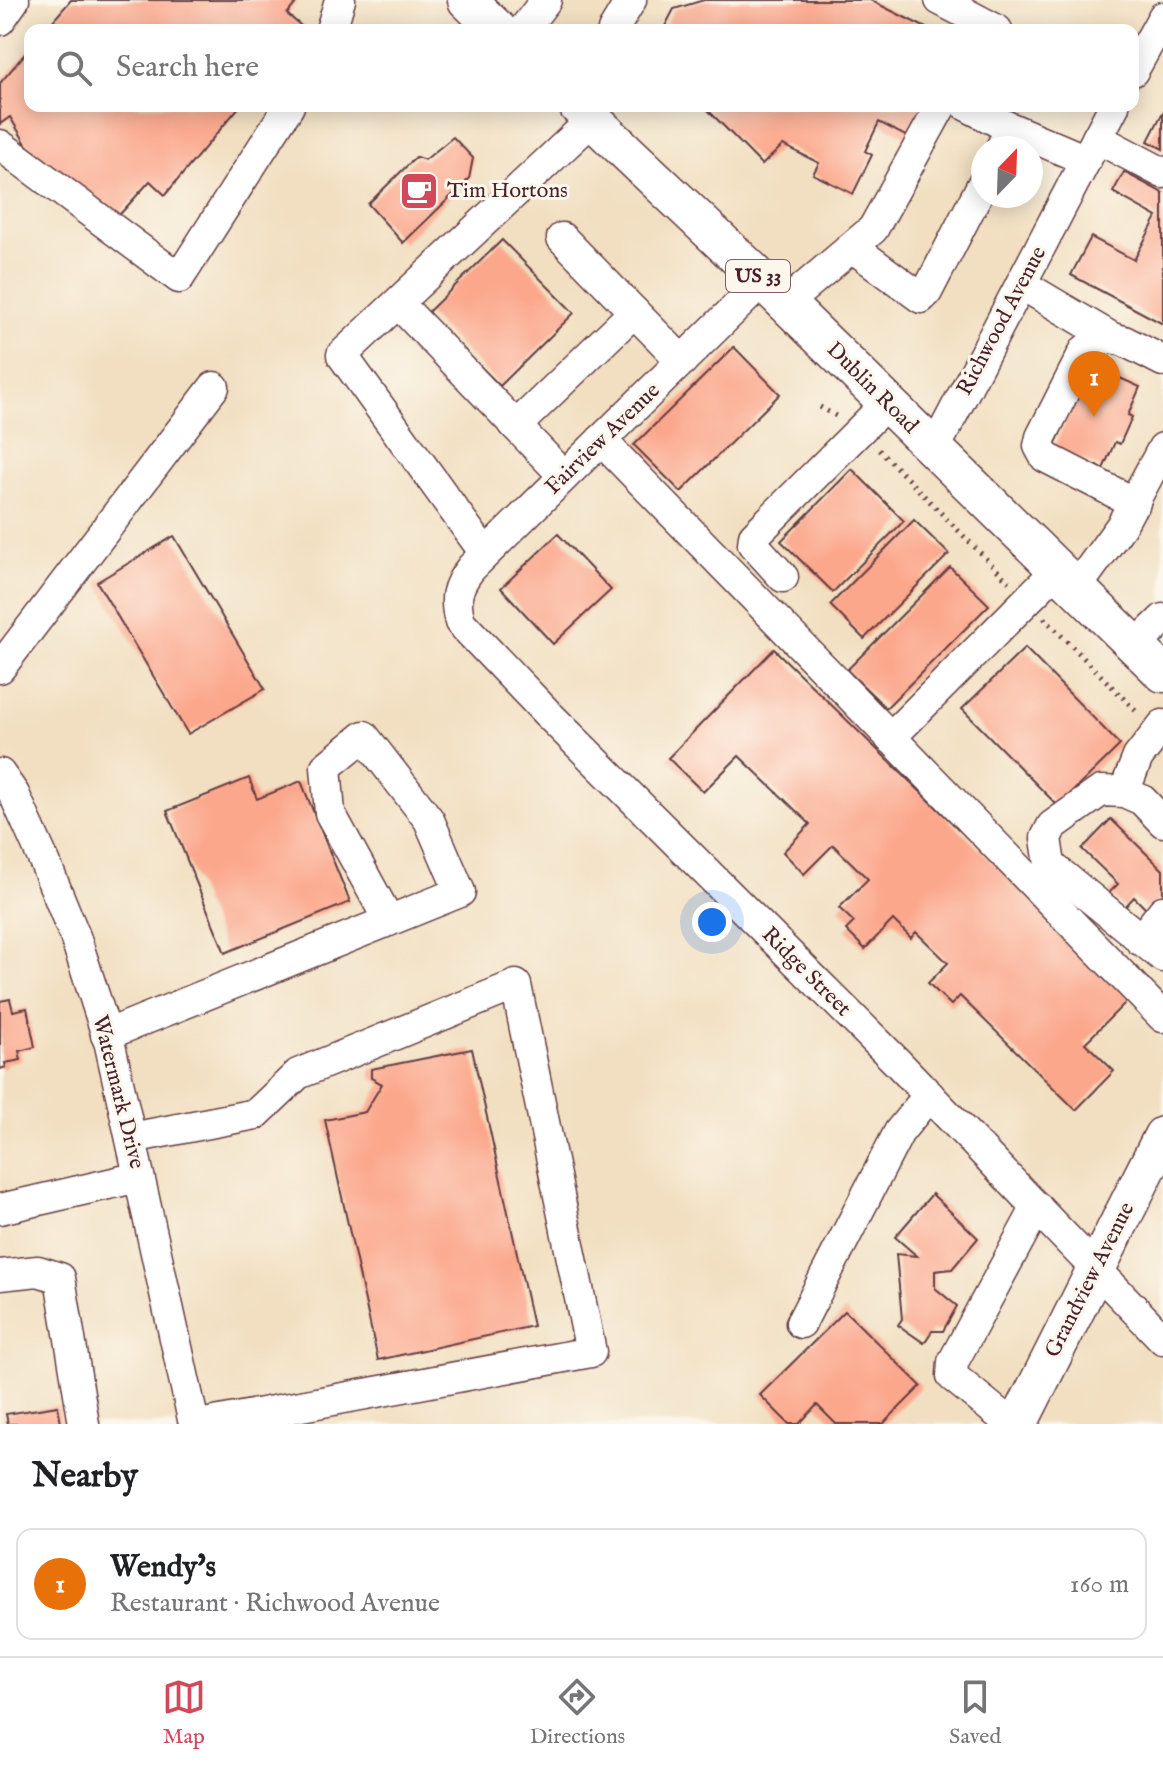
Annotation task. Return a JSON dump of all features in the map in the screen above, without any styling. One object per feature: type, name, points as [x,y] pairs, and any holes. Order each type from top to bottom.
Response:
[{"type":"main road","points":[[467,0],[492,24]]},
{"type":"main road","name":"Dublin Road","points":[[585,113],[774,292],[1163,673]]},
{"type":"main road","name":"Grandview Avenue","points":[[1018,1424],[1163,1136]]},
{"type":"street","points":[[0,20],[14,0]]},
{"type":"street","points":[[333,24],[340,0]]},
{"type":"street","points":[[528,24],[546,0]]},
{"type":"street","points":[[617,24],[631,0]]},
{"type":"street","points":[[940,0],[986,24]]},
{"type":"street","points":[[1139,60],[1163,17]]},
{"type":"street","points":[[0,145],[179,278],[285,112]]},
{"type":"street","name":"Fairview Avenue","points":[[455,603],[459,584],[485,553],[682,361],[774,292],[852,247],[873,229],[938,112]]},
{"type":"street","points":[[974,112],[1002,136]]},
{"type":"street","name":"Richwood Avenue","points":[[934,450],[1111,112]]},
{"type":"street","points":[[485,553],[342,355],[398,303],[585,113]]},
{"type":"street","points":[[1043,142],[1092,149],[1163,173]]},
{"type":"street","points":[[852,247],[921,298],[971,206]]},
{"type":"street","points":[[562,238],[682,361]]},
{"type":"street","points":[[1021,284],[1112,338],[1163,361]]},
{"type":"street","points":[[398,303],[564,476]]},
{"type":"street","points":[[516,426],[634,312]]},
{"type":"street","points":[[1112,338],[1097,341],[1085,350],[1039,446],[1045,457],[1135,503]]},
{"type":"street","points":[[0,668],[214,387]]},
{"type":"street","points":[[783,577],[753,544],[754,536],[887,403]]},
{"type":"street","points":[[601,440],[1163,1017]]},
{"type":"street","points":[[890,738],[1027,600],[1066,579],[1121,526],[1163,448]]},
{"type":"street","name":"Ridge Street","points":[[455,603],[460,622],[483,648],[929,1095],[1163,1339]]},
{"type":"street","points":[[1135,646],[1163,619]]},
{"type":"street","points":[[1124,792],[1151,719]]},
{"type":"street","points":[[106,1035],[389,921],[460,892],[429,820],[364,736],[326,767],[330,813],[389,921]]},
{"type":"street","name":"Watermark Drive","points":[[0,774],[14,794],[46,865],[76,939],[106,1035],[194,1424]]},
{"type":"street","points":[[1163,822],[1142,800],[1124,792],[1101,791],[1052,826],[1046,838],[1050,865],[1152,949],[1163,911]]},
{"type":"street","points":[[131,1138],[256,1114],[298,1074],[516,985],[591,1352],[204,1424]]},
{"type":"street","points":[[801,1323],[899,1132],[929,1095]]},
{"type":"street","points":[[0,1209],[139,1177]]},
{"type":"street","points":[[1011,1424],[952,1376],[953,1362],[1037,1207]]},
{"type":"street","points":[[0,1275],[38,1271],[60,1278],[84,1424]]},
{"type":"path","points":[[820,407],[860,431],[1027,600],[1151,719]]},
{"type":"building","points":[[71,0],[292,0],[296,3],[287,14],[299,24],[50,24]]},
{"type":"building","points":[[704,0],[870,0],[918,24],[666,24],[674,9]]},
{"type":"building","points":[[24,55],[24,112],[235,112],[165,195],[150,181],[112,223],[35,159],[10,117],[0,124],[0,83]]},
{"type":"building","points":[[710,112],[927,112],[913,140],[879,122],[865,151],[872,155],[853,194],[813,174],[819,163],[783,145],[762,165]]},
{"type":"building","points":[[1163,112],[1163,149],[1148,141]]},
{"type":"building","name":"Tim Hortons","points":[[453,137],[473,158],[469,179],[403,243],[368,204],[416,157],[425,160]]},
{"type":"building","points":[[1124,172],[1163,193],[1163,324],[1071,275],[1091,237],[1134,260],[1157,217],[1113,192]]},
{"type":"building","points":[[502,240],[574,313],[500,386],[427,313]]},
{"type":"building","points":[[734,347],[780,394],[681,492],[634,445]]},
{"type":"building","points":[[1091,365],[1140,387],[1120,444],[1115,442],[1103,469],[1054,447]]},
{"type":"building","points":[[852,469],[904,521],[833,592],[781,541]]},
{"type":"building","points":[[914,520],[949,554],[864,639],[830,605]]},
{"type":"building","points":[[558,534],[611,590],[553,644],[501,588]]},
{"type":"building","points":[[174,536],[265,689],[188,734],[97,582]]},
{"type":"building","points":[[950,567],[989,605],[886,708],[847,670]]},
{"type":"building","points":[[1025,648],[1120,745],[1058,806],[962,709]]},
{"type":"building","points":[[774,649],[1131,997],[1085,1043],[1114,1071],[1076,1110],[960,996],[951,1005],[928,983],[948,963],[916,932],[911,938],[893,920],[865,949],[846,930],[854,922],[839,908],[868,879],[833,845],[804,874],[783,852],[810,824],[739,756],[703,792],[668,758]]},
{"type":"building","points":[[249,778],[257,799],[301,781],[350,902],[225,953],[167,811]]},
{"type":"building","points":[[1111,819],[1163,870],[1163,896],[1148,911],[1134,897],[1124,908],[1109,893],[1118,884],[1082,849]]},
{"type":"building","points":[[10,999],[13,1011],[27,1008],[35,1047],[19,1051],[21,1060],[5,1063],[6,1067],[0,1069],[0,1001]]},
{"type":"building","points":[[472,1049],[533,1326],[378,1360],[325,1120],[365,1112],[382,1084],[371,1078],[371,1069]]},
{"type":"building","points":[[932,1194],[978,1238],[952,1269],[935,1271],[935,1288],[957,1306],[943,1331],[932,1331],[924,1343],[898,1325],[902,1319],[896,1254],[917,1256],[895,1237]]},
{"type":"building","points":[[845,1311],[921,1386],[883,1424],[836,1424],[817,1405],[799,1424],[789,1424],[760,1395]]},
{"type":"building","points":[[58,1406],[61,1424],[8,1424],[6,1414]]},
{"type":"place","name":"Tim Hortons","points":[[419,191]]},
{"type":"place","name":"Wendy's","points":[[1094,417]]}]
